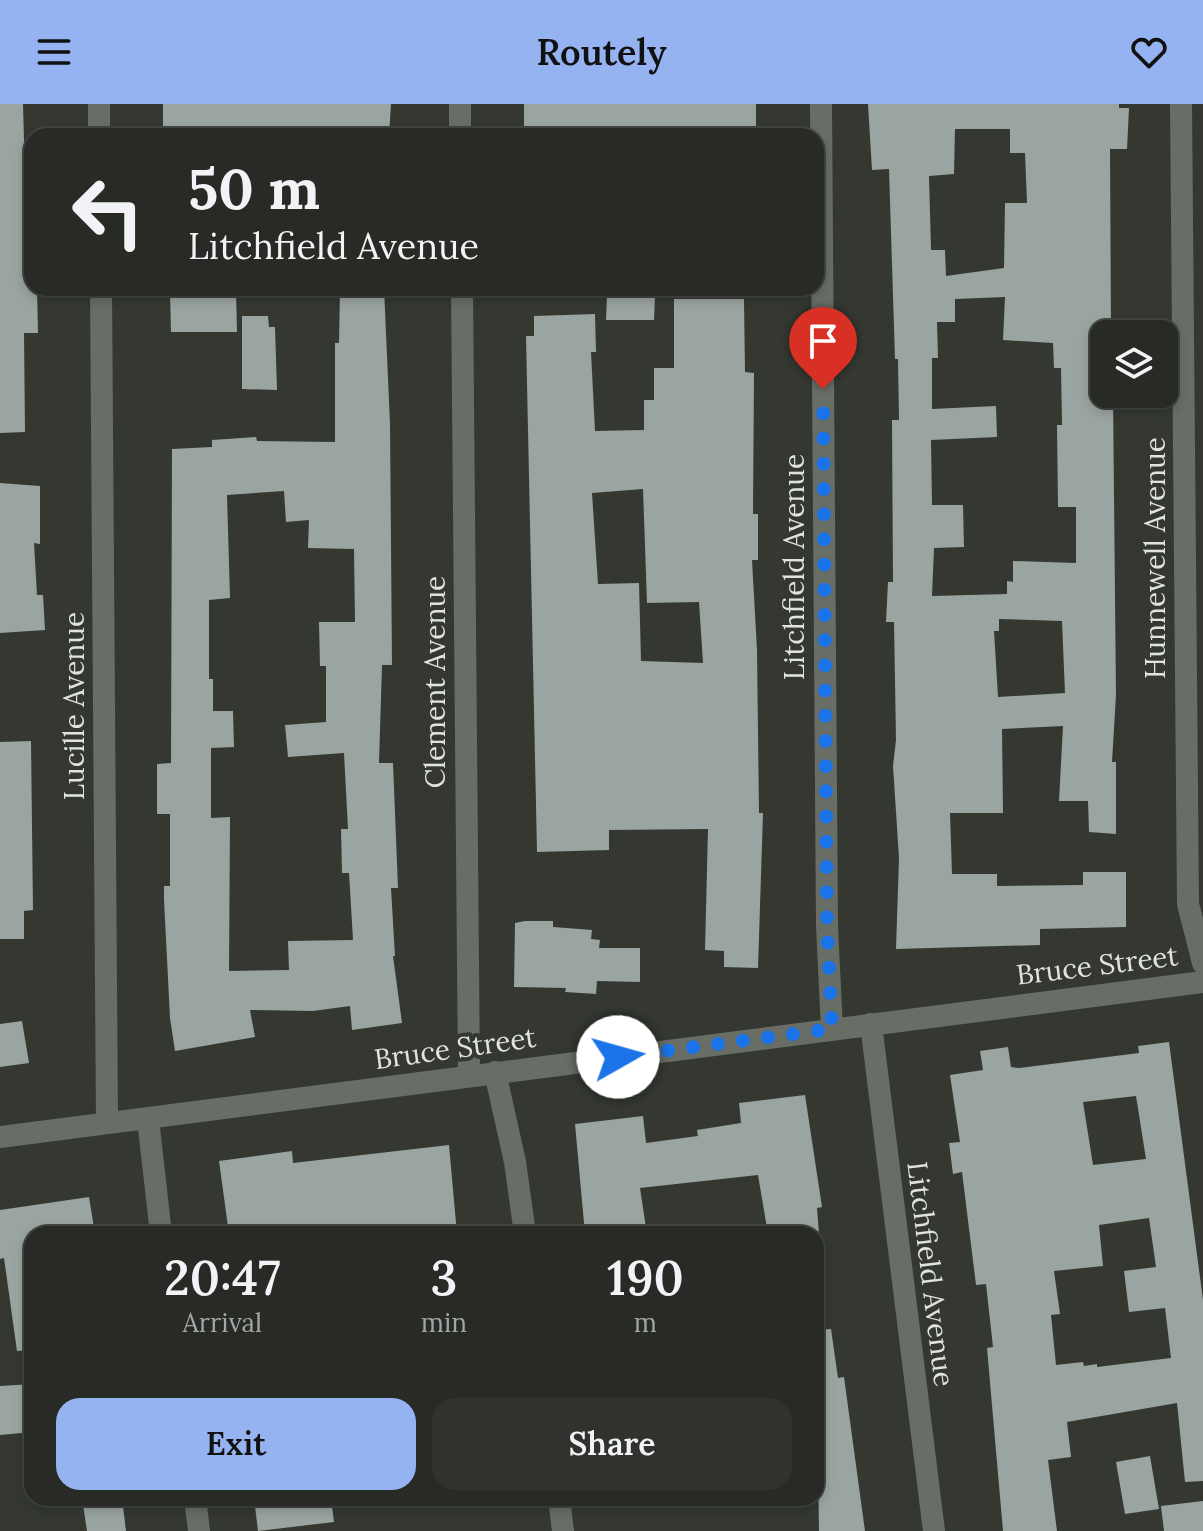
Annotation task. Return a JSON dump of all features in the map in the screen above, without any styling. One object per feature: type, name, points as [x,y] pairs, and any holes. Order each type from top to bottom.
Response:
[{"type":"street","points":[[99,104],[99,128]]},
{"type":"street","points":[[460,104],[460,128]]},
{"type":"street","name":"Litchfield Avenue","points":[[821,104],[821,128]]},
{"type":"street","name":"Hunnewell Avenue","points":[[1181,104],[1188,904],[1203,963]]},
{"type":"street","name":"Lucille Avenue","points":[[101,296],[107,1123]]},
{"type":"street","name":"Clement Avenue","points":[[462,296],[469,1076]]},
{"type":"street","name":"Litchfield Avenue","points":[[822,296],[827,912],[832,1029]]},
{"type":"street","name":"Bruce Street","points":[[0,1137],[1203,982]]},
{"type":"street","name":"Litchfield Avenue","points":[[871,1024],[934,1531]]},
{"type":"street","points":[[495,1072],[515,1162],[524,1226]]},
{"type":"street","points":[[148,1119],[160,1226]]},
{"type":"street","points":[[196,1506],[199,1531]]},
{"type":"street","points":[[560,1506],[563,1531]]},
{"type":"building","points":[[0,104],[23,104],[24,296],[37,296],[38,333],[24,333],[25,432],[0,433]]},
{"type":"building","points":[[163,104],[391,104],[390,128],[163,128]]},
{"type":"building","points":[[524,104],[756,104],[756,128],[524,128]]},
{"type":"building","points":[[868,104],[1119,104],[1119,108],[1129,108],[1127,149],[1110,149],[1111,320],[1090,320],[1090,408],[1113,408],[1116,695],[1112,762],[1116,762],[1116,834],[1089,832],[1088,801],[1059,801],[1063,726],[1002,729],[1003,813],[950,813],[952,874],[997,874],[997,886],[1083,885],[1083,872],[1126,872],[1126,927],[1040,929],[1040,945],[896,949],[899,858],[893,766],[896,740],[894,622],[886,622],[888,582],[893,582],[892,420],[899,420],[889,169],[872,170]],"holes":[[[955,129],[1010,129],[1010,153],[1025,153],[1027,203],[1005,203],[1004,268],[946,276],[945,250],[931,250],[929,176],[954,174]],[[1005,297],[1003,340],[1053,343],[1054,368],[1061,368],[1062,425],[1057,425],[1058,507],[1076,507],[1076,563],[1013,561],[1013,582],[1007,581],[1007,594],[932,596],[934,548],[964,547],[963,505],[932,505],[931,440],[997,437],[996,406],[932,409],[932,358],[938,358],[937,322],[955,322],[955,299]],[[999,619],[1062,621],[1065,693],[998,697],[994,631],[999,631]]]},
{"type":"building","points":[[170,296],[236,296],[237,332],[171,332]]},
{"type":"building","points":[[340,296],[384,296],[390,424],[392,665],[382,665],[379,763],[393,763],[398,888],[391,888],[393,956],[402,1023],[352,1030],[350,1006],[313,1011],[250,1010],[255,1037],[175,1051],[170,1018],[164,900],[164,886],[170,886],[170,814],[157,814],[157,764],[171,763],[172,449],[212,447],[212,440],[256,437],[257,441],[335,442],[335,343],[339,343]],"holes":[[[284,491],[286,522],[309,520],[308,548],[354,549],[355,622],[319,622],[320,666],[326,666],[326,722],[285,725],[288,757],[344,753],[348,829],[341,829],[342,873],[349,873],[353,940],[288,941],[289,970],[229,971],[230,817],[211,818],[211,748],[234,747],[233,711],[213,711],[213,679],[209,679],[209,600],[230,598],[227,495]]]},
{"type":"building","points":[[607,296],[655,296],[654,320],[606,320]]},
{"type":"building","points":[[674,299],[744,299],[745,372],[754,373],[753,514],[758,514],[758,560],[752,560],[757,650],[759,813],[763,813],[758,968],[724,967],[724,951],[705,950],[708,829],[609,830],[609,850],[537,852],[526,336],[534,336],[534,316],[595,314],[596,352],[591,352],[595,431],[644,430],[644,400],[654,400],[654,368],[674,368]],"holes":[[[643,489],[647,603],[699,602],[703,663],[641,661],[639,583],[598,584],[592,493]]]},
{"type":"building","points":[[242,316],[268,316],[269,327],[275,327],[277,390],[242,389]]},
{"type":"building","points":[[0,483],[40,486],[40,544],[34,543],[37,595],[43,595],[45,630],[0,633]]},
{"type":"building","points":[[31,741],[33,910],[24,911],[24,939],[0,939],[0,742]]},
{"type":"building","points":[[553,921],[553,927],[592,930],[591,939],[600,940],[599,948],[640,948],[640,982],[597,981],[596,994],[565,992],[566,988],[514,987],[515,923]]},
{"type":"building","points":[[22,1021],[29,1063],[0,1067],[0,1024]]},
{"type":"building","points":[[1169,1042],[1203,1300],[1203,1481],[1185,1482],[1177,1403],[1067,1422],[1071,1457],[1048,1460],[1057,1531],[1003,1531],[987,1348],[993,1347],[986,1284],[976,1285],[962,1172],[953,1174],[949,1143],[960,1142],[950,1075],[983,1070],[980,1051],[1008,1047],[1011,1067],[1019,1068],[1139,1053],[1138,1046]],"holes":[[[1136,1096],[1146,1159],[1093,1165],[1083,1102]],[[1149,1218],[1156,1267],[1124,1271],[1129,1312],[1165,1308],[1171,1358],[1097,1367],[1097,1364],[1084,1366],[1083,1362],[1056,1365],[1051,1315],[1060,1314],[1054,1271],[1103,1266],[1099,1225]]]},
{"type":"building","points":[[805,1095],[822,1207],[817,1208],[818,1226],[767,1226],[758,1175],[640,1188],[646,1226],[584,1226],[575,1124],[643,1116],[646,1143],[698,1136],[697,1130],[741,1123],[739,1103]]},
{"type":"building","points":[[449,1145],[456,1226],[228,1226],[219,1161],[292,1151],[293,1163]]},
{"type":"building","points":[[89,1197],[94,1226],[24,1226],[24,1351],[17,1351],[4,1258],[0,1259],[0,1210]]},
{"type":"building","points":[[824,1329],[831,1329],[838,1378],[844,1377],[865,1531],[819,1531],[819,1506],[824,1506]]},
{"type":"building","points":[[24,1384],[24,1433],[0,1435],[0,1386]]},
{"type":"building","points":[[1150,1456],[1159,1509],[1125,1514],[1116,1462]]},
{"type":"building","points":[[1203,1501],[1203,1531],[1164,1531],[1161,1506]]},
{"type":"building","points":[[83,1506],[123,1506],[126,1531],[87,1531]]},
{"type":"building","points":[[255,1506],[332,1506],[334,1522],[258,1531]]},
{"type":"route","points":[[618,1057],[832,1029],[827,927],[823,389]]}]
